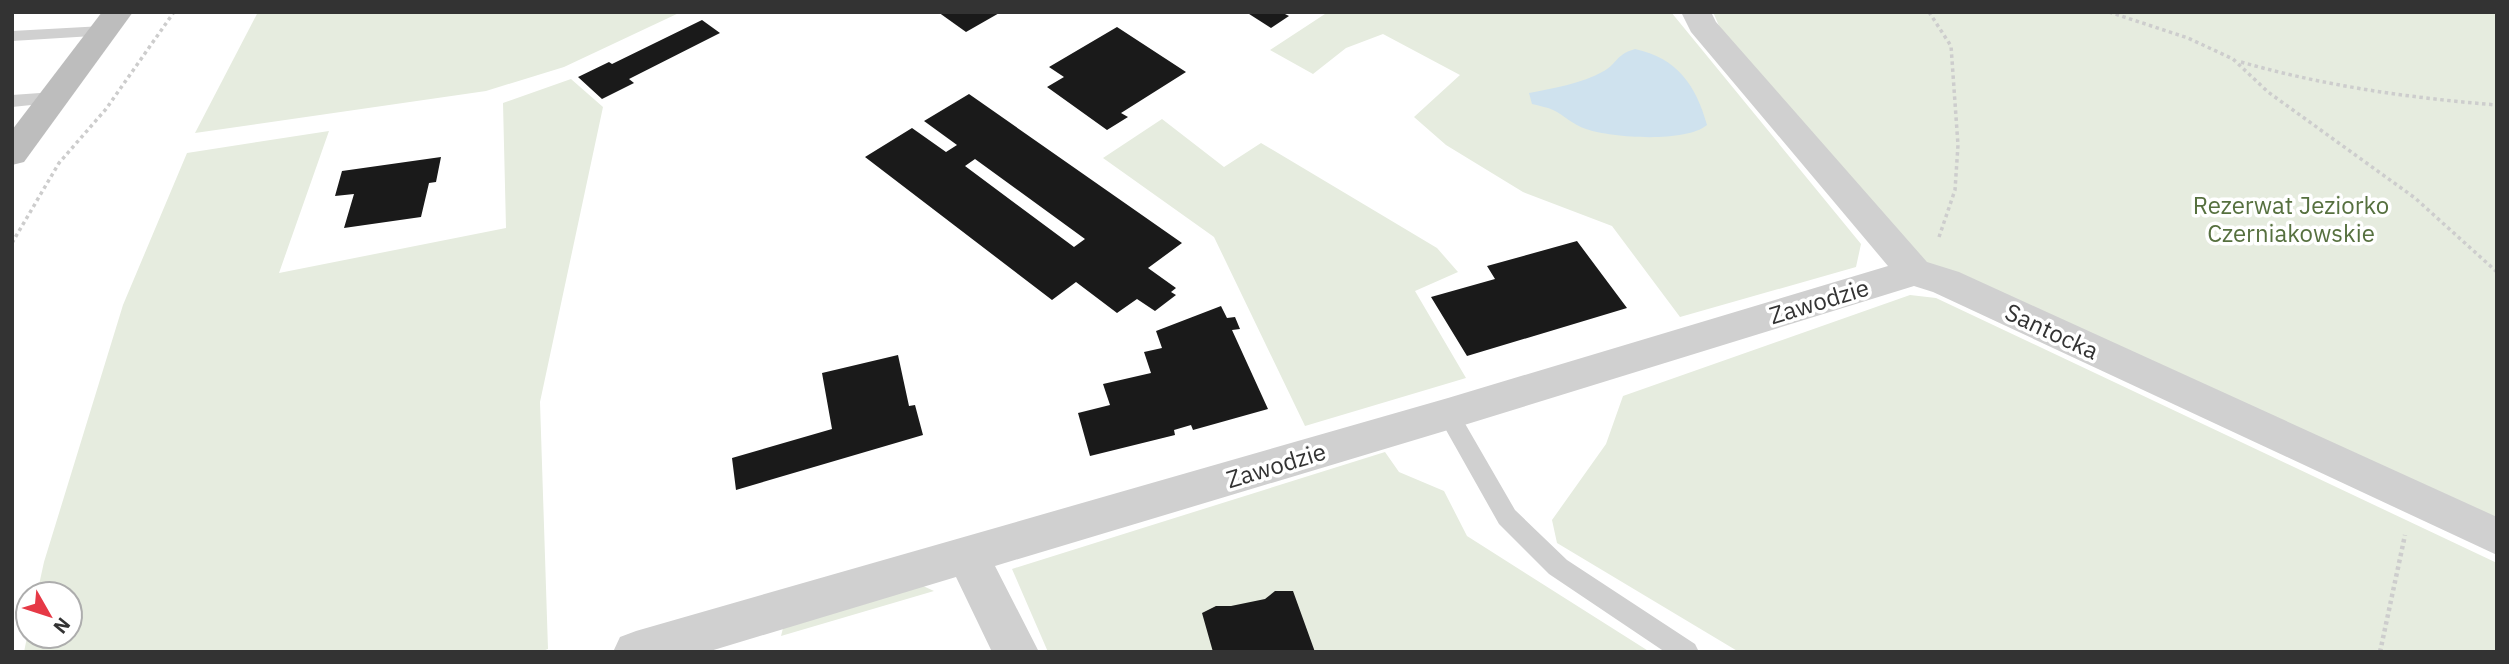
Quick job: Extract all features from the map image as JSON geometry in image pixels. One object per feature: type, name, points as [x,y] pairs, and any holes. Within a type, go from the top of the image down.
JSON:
[{"type":"street","points":[[1696,12],[1702,25],[1914,272]]},
{"type":"street","points":[[12,154],[111,22]]},
{"type":"street","name":"Zawodzie","points":[[636,652],[1448,414],[1914,272]]},
{"type":"street","name":"Santocka","points":[[1914,272],[1946,282],[2497,537]]},
{"type":"street","points":[[967,555],[1016,652]]},
{"type":"lane","points":[[12,36],[111,22]]},
{"type":"lane","points":[[12,101],[54,98]]},
{"type":"lane","points":[[1448,414],[1507,517],[1558,568],[1686,652]]},
{"type":"path","points":[[12,243],[59,163],[106,109],[174,12]]},
{"type":"path","points":[[1914,272],[1934,251],[1955,190],[1958,145],[1951,46],[1928,12]]},
{"type":"path","points":[[2109,12],[2198,41],[2236,61],[2279,74],[2370,93],[2497,105]]},
{"type":"path","points":[[2236,61],[2267,92],[2341,140],[2438,216],[2497,272]]},
{"type":"path","points":[[2380,652],[2403,551],[2408,496]]},
{"type":"green space","points":[[258,12],[681,12],[564,67],[486,91],[195,133]]},
{"type":"green space","points":[[1328,12],[1671,12],[1861,244],[1856,267],[1680,317],[1612,226],[1523,192],[1446,145],[1414,117],[1460,75],[1383,34],[1346,48],[1313,74],[1270,50]]},
{"type":"green space","name":"Rezerwat Jeziorko Czerniakowskie","points":[[1713,12],[2497,12],[2497,543],[1910,267],[1726,42]]},
{"type":"green space","points":[[571,79],[603,107],[540,402],[548,649],[540,652],[24,652],[84,650],[84,580],[40,580],[123,305],[187,153],[329,131],[279,273],[506,228],[503,103]]},
{"type":"green space","points":[[1162,119],[1224,167],[1261,143],[1437,248],[1458,272],[1415,291],[1466,378],[1305,426],[1214,237],[1103,158]]},
{"type":"green space","points":[[1910,295],[1936,298],[2497,563],[2497,652],[1739,652],[1557,543],[1552,520],[1606,444],[1623,396]]},
{"type":"green space","points":[[1385,452],[1399,472],[1444,491],[1467,536],[1650,652],[1048,652],[1012,569]]},
{"type":"green space","points":[[921,585],[934,591],[781,636],[783,628]]},
{"type":"water","points":[[1635,49],[1662,59],[1683,75],[1697,98],[1707,125],[1697,131],[1666,137],[1613,135],[1581,127],[1553,110],[1532,104],[1529,93],[1586,79],[1609,68],[1624,54]]},
{"type":"building","points":[[938,12],[1001,12],[966,32]]},
{"type":"building","points":[[1246,12],[1281,12],[1289,16],[1271,28]]},
{"type":"building","points":[[702,20],[720,33],[629,79],[634,83],[602,99],[578,77],[609,62],[612,64]]},
{"type":"building","points":[[1117,27],[1186,72],[1121,113],[1128,117],[1107,130],[1047,87],[1064,77],[1049,67]]},
{"type":"building","points":[[969,94],[1182,243],[1148,268],[1176,288],[1171,292],[1176,295],[1155,311],[1137,299],[1117,313],[1076,282],[1052,300],[865,157],[912,128],[946,152],[957,145],[924,121]],"holes":[[[975,159],[1085,239],[1074,247],[965,166]]]},
{"type":"building","points":[[441,157],[436,182],[429,183],[421,217],[344,228],[354,194],[335,196],[342,171]]},
{"type":"building","points":[[1577,241],[1627,308],[1467,356],[1431,297],[1495,279],[1487,266]]},
{"type":"building","points":[[1221,306],[1227,318],[1235,317],[1240,329],[1232,330],[1268,409],[1193,430],[1191,425],[1174,430],[1175,435],[1090,456],[1078,413],[1110,405],[1103,384],[1151,373],[1144,352],[1162,348],[1156,331]]},
{"type":"building","points":[[898,355],[909,406],[915,405],[923,435],[736,490],[732,458],[832,429],[822,373]]},
{"type":"building","points":[[1275,591],[1293,591],[1315,652],[1213,652],[1202,613],[1216,606],[1231,606],[1265,599]]}]
